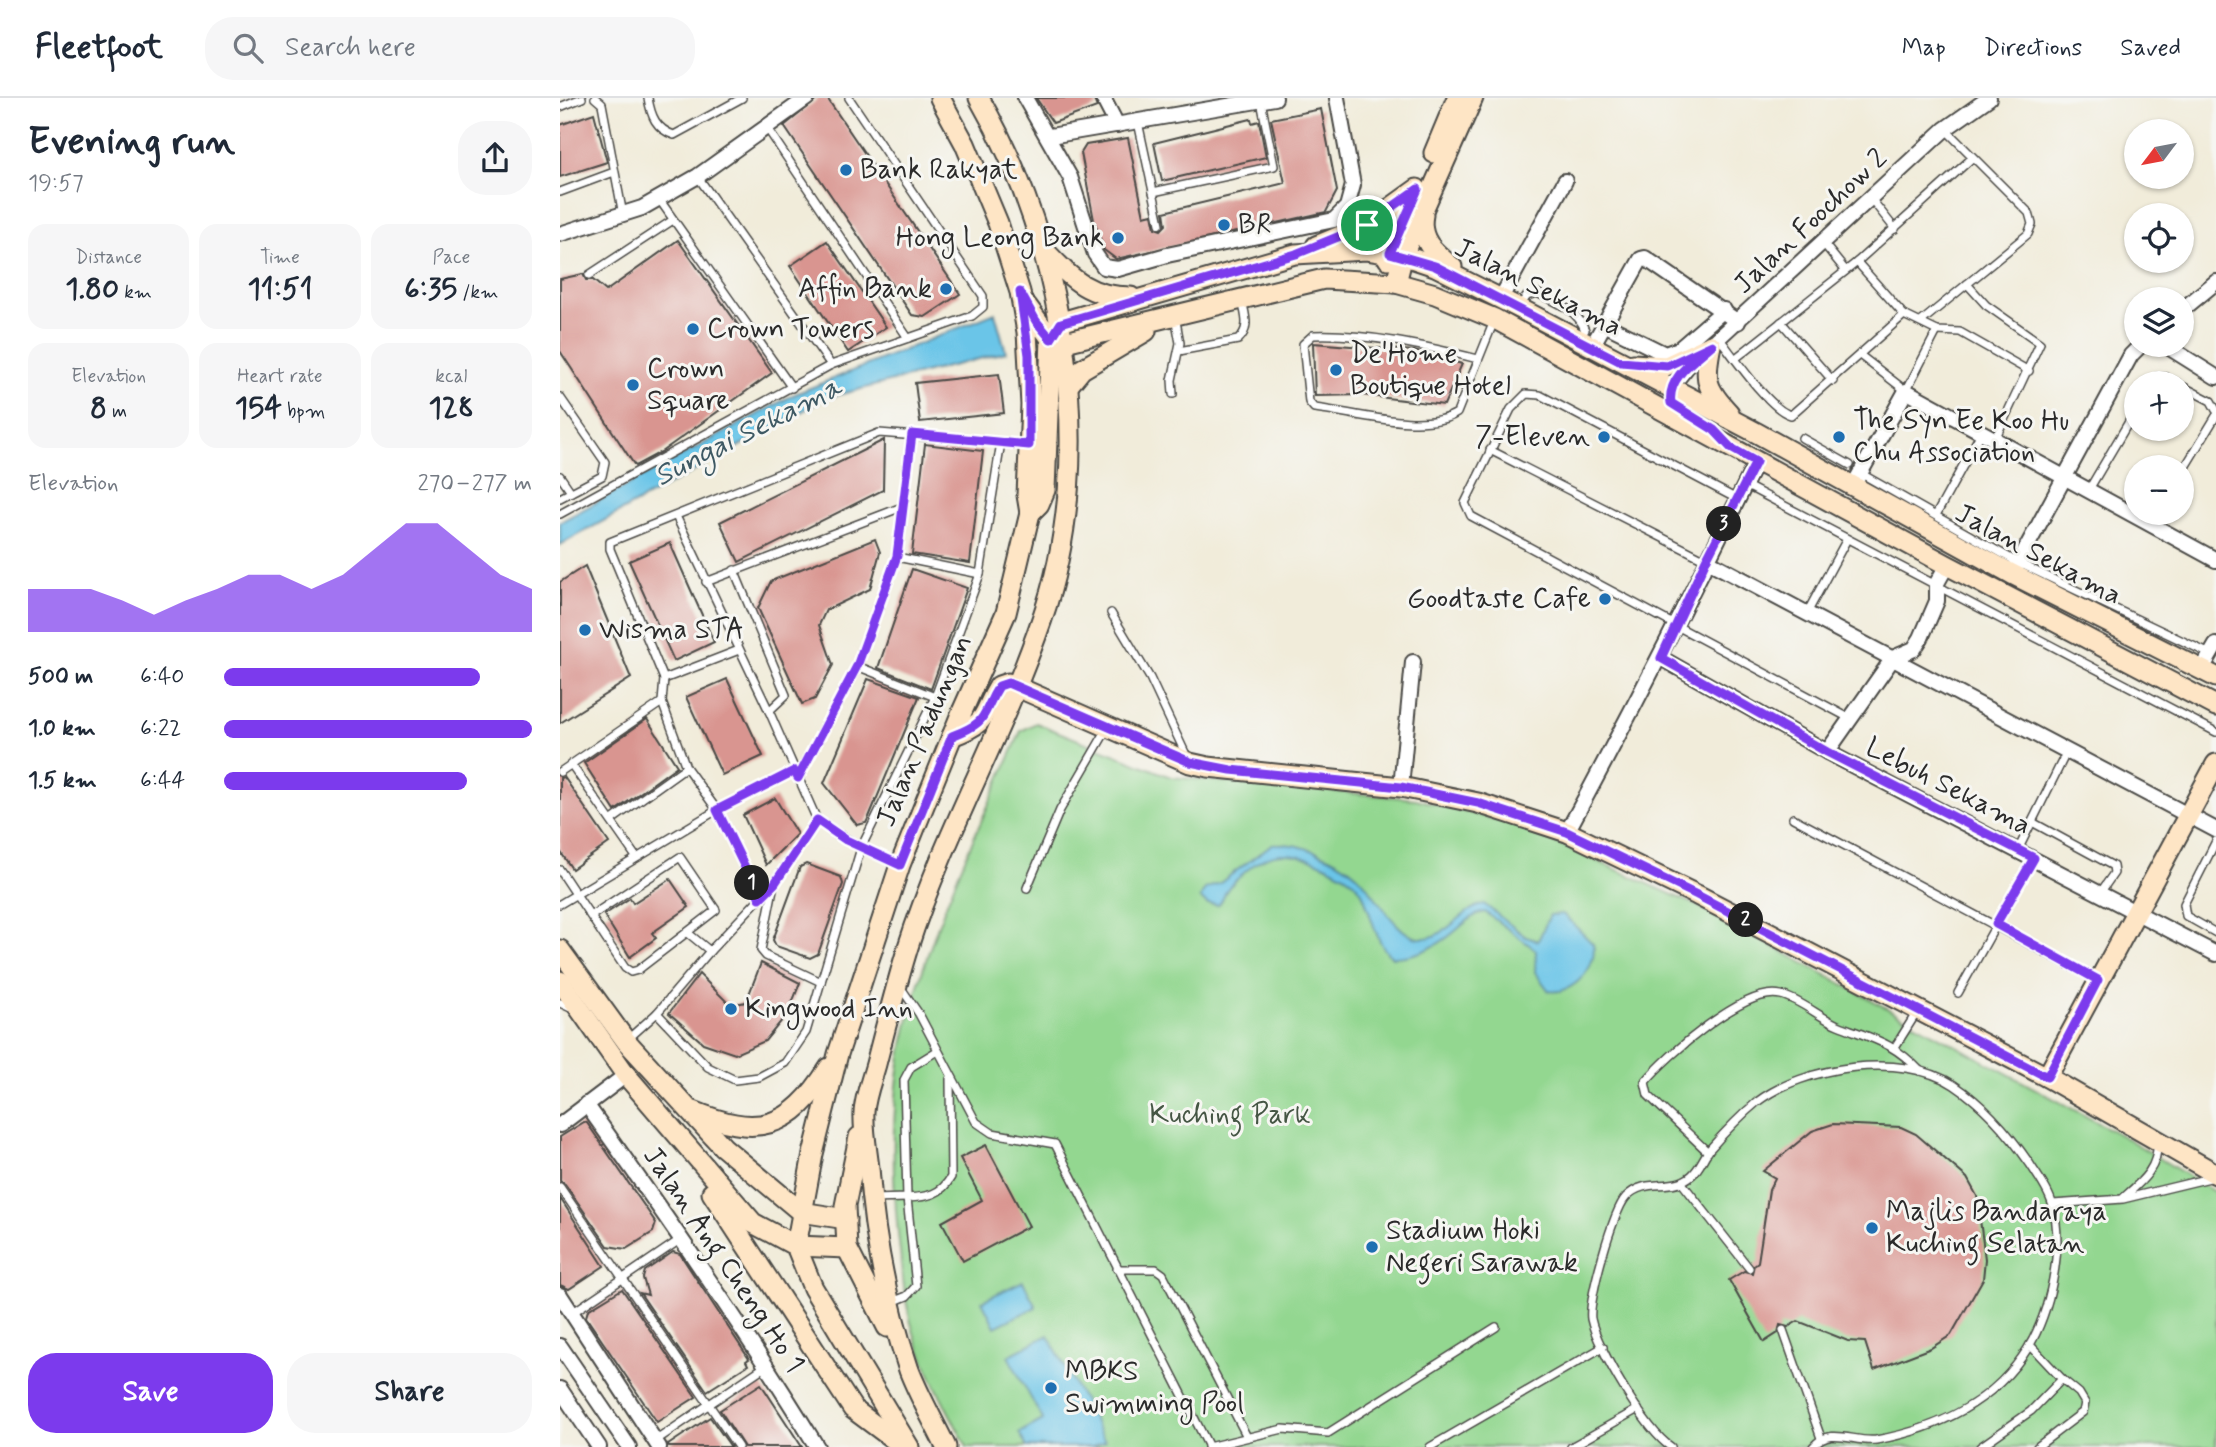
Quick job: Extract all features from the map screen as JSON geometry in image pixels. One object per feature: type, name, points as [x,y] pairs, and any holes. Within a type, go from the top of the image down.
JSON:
[{"type":"main road","points":[[940,98],[965,144],[998,223],[1020,292],[1036,321],[1059,335]]},
{"type":"main road","points":[[946,1447],[847,1248],[845,1206],[864,1112],[897,982],[928,883],[1017,686],[1043,616],[1063,538],[1068,386],[1043,250],[1024,192],[997,129],[979,98]]},
{"type":"main road","points":[[1390,282],[1396,254],[1424,191],[1473,98]]},
{"type":"main road","points":[[1452,101],[1424,191],[1423,236],[1432,251],[1471,283]]},
{"type":"main road","points":[[1296,254],[1367,225],[1424,191]]},
{"type":"main road","points":[[1043,250],[1068,275],[1098,294],[1146,297]]},
{"type":"main road","name":"Jalan Sekama","points":[[1059,335],[1146,297],[1296,254],[1349,250],[1396,254],[1435,266],[1471,283],[1757,433],[1854,475],[2132,635],[2212,661]]},
{"type":"main road","name":"Jalan Sekama","points":[[1059,335],[1172,317],[1324,279],[1390,282],[1435,294],[1495,319],[1947,565],[2216,706]]},
{"type":"main road","name":"Jalan Padungan","points":[[796,1246],[801,1212],[838,1054],[900,865],[1006,613],[1030,513],[1027,495],[1031,405],[1027,332],[1020,292]]},
{"type":"main road","points":[[1068,386],[1082,369],[1100,356],[1172,317]]},
{"type":"main road","points":[[1030,513],[1039,504],[1045,490],[1059,335]]},
{"type":"main road","points":[[1621,362],[1667,366],[1716,342]]},
{"type":"main road","points":[[1716,342],[1706,370],[1707,385],[1731,415],[1757,433]]},
{"type":"main road","points":[[1671,387],[1671,403],[1714,430],[1731,448]]},
{"type":"main road","points":[[2132,635],[2148,655],[2216,693]]},
{"type":"main road","points":[[952,736],[984,719],[999,686],[1008,683],[1190,762],[1231,770],[1401,787],[1478,803],[1567,832],[1697,895],[1917,1012],[2047,1077],[2216,1175]]},
{"type":"main road","points":[[2047,1077],[2216,764]]},
{"type":"main road","points":[[560,950],[626,1041],[683,1107],[723,1147],[801,1212],[846,1219]]},
{"type":"main road","points":[[560,981],[626,1075],[754,1223],[796,1246],[847,1248]]},
{"type":"main road","points":[[683,1107],[730,1124],[747,1127],[774,1123],[799,1108],[811,1096],[838,1054]]},
{"type":"main road","points":[[864,1112],[871,1199],[889,1303],[910,1372]]},
{"type":"main road","points":[[671,1130],[853,1409],[904,1447]]},
{"type":"main road","points":[[796,1246],[813,1288],[909,1447]]},
{"type":"street","points":[[560,234],[624,216],[659,199],[698,176],[807,98]]},
{"type":"street","points":[[1025,98],[1050,136],[1070,177],[1095,254],[1104,267],[1118,269],[1335,220],[1347,207],[1353,186],[1337,98]]},
{"type":"street","points":[[1103,98],[1117,125]]},
{"type":"street","name":"Jalan Foochow 2","points":[[1671,387],[1687,367],[1872,200],[1945,130],[1989,98]]},
{"type":"street","points":[[1050,136],[1268,99]]},
{"type":"street","points":[[1501,298],[1565,181]]},
{"type":"street","points":[[1584,344],[1604,324],[1638,261],[1645,258],[1738,322]]},
{"type":"street","points":[[2194,300],[2216,282]]},
{"type":"street","points":[[1604,324],[1665,354],[1679,349],[1724,310]]},
{"type":"street","points":[[2014,568],[2130,357]]},
{"type":"street","points":[[2184,357],[2216,377]]},
{"type":"street","points":[[1854,475],[1906,391],[2088,491],[2124,506]]},
{"type":"street","points":[[1567,832],[1661,658],[1706,560],[1756,462]]},
{"type":"street","points":[[2165,525],[2216,560]]},
{"type":"street","points":[[1706,560],[2216,831]]},
{"type":"street","points":[[1827,752],[1893,658],[1914,649],[1937,601],[1937,583],[1947,565]]},
{"type":"street","name":"Lebuh Sekama","points":[[1661,658],[1827,752],[2216,954]]},
{"type":"street","points":[[1401,787],[1413,662]]},
{"type":"street","points":[[560,1125],[626,1075]]},
{"type":"street","name":"Jalan Ang Cheng Ho 1","points":[[586,1104],[682,1238],[767,1365],[817,1447]]},
{"type":"street","points":[[560,1295],[657,1444]]},
{"type":"street","points":[[560,1346],[629,1447]]},
{"type":"street","points":[[560,1389],[599,1447]]},
{"type":"lane","points":[[560,107],[582,98]]},
{"type":"lane","points":[[596,98],[602,104],[624,216]]},
{"type":"lane","points":[[648,98],[650,113],[662,131],[674,135],[742,98]]},
{"type":"lane","points":[[560,514],[831,365],[972,316],[983,307],[984,296],[849,98]]},
{"type":"lane","points":[[1153,192],[1273,166],[1268,99]]},
{"type":"lane","points":[[1138,122],[1160,224]]},
{"type":"lane","points":[[767,128],[908,338]]},
{"type":"lane","points":[[1922,321],[2028,234],[2032,224],[2029,213],[1945,130]]},
{"type":"lane","points":[[1735,358],[1857,262],[1972,158]]},
{"type":"lane","points":[[560,192],[614,172]]},
{"type":"lane","points":[[698,176],[831,365]]},
{"type":"lane","points":[[659,199],[792,388]]},
{"type":"lane","points":[[1872,200],[1895,229]]},
{"type":"lane","points":[[589,275],[673,220]]},
{"type":"lane","points":[[1824,244],[1845,270]]},
{"type":"lane","points":[[1857,262],[1904,315],[1922,321],[1937,331],[1960,332],[2029,371]]},
{"type":"lane","points":[[1936,515],[2029,371],[2040,348],[2038,339],[1993,311],[1967,284]]},
{"type":"lane","points":[[1179,351],[1238,340],[1244,334],[1247,324],[1241,298]]},
{"type":"lane","points":[[1716,342],[1735,358],[1783,414],[1791,415],[1801,410],[1904,315]]},
{"type":"lane","points":[[1172,317],[1179,351],[1172,380],[1173,394]]},
{"type":"lane","points":[[1478,359],[1445,350],[1333,335],[1313,335],[1303,344],[1309,402],[1314,408],[1423,424],[1447,419],[1457,413],[1495,319]]},
{"type":"lane","points":[[1782,322],[1833,381]]},
{"type":"lane","points":[[1861,356],[1906,391],[1937,331]]},
{"type":"lane","points":[[2194,392],[2211,401],[2216,410]]},
{"type":"lane","points":[[2211,401],[2216,393]]},
{"type":"lane","points":[[1737,499],[1540,395],[1526,394],[1511,410],[1465,503],[1471,516],[1851,719]]},
{"type":"lane","points":[[560,397],[605,463],[602,476],[560,498]]},
{"type":"lane","points":[[2192,455],[2216,415]]},
{"type":"lane","points":[[2088,491],[2124,430]]},
{"type":"lane","points":[[760,898],[717,810],[686,767],[662,702],[664,679],[610,549],[610,541],[879,433],[1029,445]]},
{"type":"lane","points":[[560,904],[717,810],[796,775],[857,666],[897,556],[912,434]]},
{"type":"lane","points":[[1802,438],[1823,460]]},
{"type":"lane","points":[[657,1013],[708,1068],[735,1080],[759,1077],[785,1063],[806,1032],[861,848],[935,697],[981,574],[1001,442]]},
{"type":"lane","points":[[1490,450],[1706,560]]},
{"type":"lane","points":[[1854,475],[1936,515],[2014,568],[2212,661]]},
{"type":"lane","points":[[560,476],[571,492]]},
{"type":"lane","points":[[1745,485],[1937,583],[2216,732]]},
{"type":"lane","points":[[706,582],[902,507]]},
{"type":"lane","points":[[676,516],[769,711],[817,820],[861,848],[900,865]]},
{"type":"lane","points":[[1807,614],[1847,539]]},
{"type":"lane","points":[[897,556],[981,574]]},
{"type":"lane","points":[[734,570],[786,695],[769,711]]},
{"type":"lane","points":[[1111,613],[1150,678],[1190,762]]},
{"type":"lane","points":[[664,679],[739,650]]},
{"type":"lane","points":[[857,666],[935,697]]},
{"type":"lane","points":[[560,772],[662,702]]},
{"type":"lane","points":[[1027,888],[1060,810],[1109,725]]},
{"type":"lane","points":[[2018,850],[2067,751]]},
{"type":"lane","points":[[571,764],[636,857]]},
{"type":"lane","points":[[612,820],[686,767]]},
{"type":"lane","points":[[1793,818],[2098,980]]},
{"type":"lane","points":[[626,1041],[657,1013],[710,951],[775,883],[817,820]]},
{"type":"lane","points":[[2032,822],[2113,866],[2114,873],[2100,893]]},
{"type":"lane","points":[[2216,841],[2184,904],[2186,916],[2216,933]]},
{"type":"lane","points":[[560,870],[591,916],[631,972],[638,970],[716,910],[680,857],[591,916]]},
{"type":"lane","points":[[1958,993],[2034,858]]},
{"type":"lane","points":[[775,883],[761,950],[766,956],[821,982]]},
{"type":"lane","points":[[688,933],[710,951]]},
{"type":"lane","points":[[897,982],[919,1014],[976,1122],[992,1133],[1055,1143],[1209,1447],[1283,1429],[1328,1433],[1496,1327]]},
{"type":"lane","points":[[1708,1152],[1644,1088],[1645,1082],[1664,1059],[1718,1018],[1752,1000],[1768,995],[1781,995],[1821,1018],[1895,1047],[1920,1072]]},
{"type":"lane","points":[[560,1003],[582,1013]]},
{"type":"lane","points":[[1895,1047],[1917,1012]]},
{"type":"lane","points":[[889,1303],[908,1296],[916,1286],[907,1198],[904,1080],[911,1068],[937,1051]]},
{"type":"lane","points":[[1671,1447],[1658,1437],[1638,1409],[1603,1347],[1591,1319],[1592,1292],[1622,1202],[1636,1187],[1682,1183],[1695,1173],[1708,1152],[1756,1103],[1821,1071],[1880,1067],[1920,1072],[1953,1085],[1999,1125],[2015,1142],[2053,1204],[2056,1222],[2051,1298],[2030,1345],[2002,1383],[1965,1412],[1873,1444],[1845,1436],[1821,1438],[1813,1447]]},
{"type":"lane","points":[[871,1199],[936,1194],[945,1188],[951,1177],[949,1075]]},
{"type":"lane","points":[[2123,1199],[2143,1181],[2158,1157],[2156,1138]]},
{"type":"lane","points":[[2053,1204],[2123,1199],[2216,1175]]},
{"type":"lane","points":[[1682,1183],[1749,1268]]},
{"type":"lane","points":[[560,1187],[738,1447]]},
{"type":"lane","points":[[572,1313],[682,1238]]},
{"type":"lane","points":[[1117,1269],[1156,1269],[1163,1274],[1247,1437]]},
{"type":"lane","points":[[1783,1330],[1821,1438]]},
{"type":"lane","points":[[2030,1345],[2079,1393],[2085,1403],[2083,1412],[2037,1447]]},
{"type":"lane","points":[[1430,1447],[1603,1347]]},
{"type":"lane","points":[[657,1444],[709,1404],[767,1365]]},
{"type":"lane","points":[[1980,1447],[2031,1411],[2063,1379]]},
{"type":"lane","points":[[1571,1447],[1638,1409]]},
{"type":"green space","name":"Kuching Park","points":[[1036,723],[1171,777],[1416,799],[1517,825],[1704,909],[2128,1139],[2216,1193],[2216,1447],[967,1447],[928,1369],[906,1302],[896,1207],[895,1104],[907,1027],[929,951],[973,840],[1021,731]]},
{"type":"water","name":"Sungai Sekama","points":[[995,313],[1006,352],[826,398],[560,545],[560,522],[793,395]]},
{"type":"water","points":[[1272,844],[1305,848],[1349,868],[1364,882],[1394,922],[1411,936],[1419,938],[1437,934],[1467,912],[1484,904],[1526,937],[1538,941],[1550,915],[1563,914],[1593,944],[1592,961],[1588,970],[1575,984],[1566,989],[1549,991],[1535,972],[1536,950],[1485,912],[1472,917],[1432,947],[1409,955],[1392,957],[1379,938],[1360,889],[1347,877],[1325,865],[1296,855],[1273,855],[1252,866],[1229,887],[1218,905],[1207,904],[1200,898],[1205,889],[1220,883]]},
{"type":"water","points":[[1023,1281],[1036,1307],[995,1327],[982,1301]]},
{"type":"water","name":"MBKS Swimming Pool","points":[[1048,1335],[1105,1441],[1093,1447],[1027,1447],[1019,1433],[1043,1420],[1008,1356]]},
{"type":"building","points":[[819,98],[827,98],[960,294],[925,317],[912,315],[784,126]]},
{"type":"building","points":[[1036,98],[1093,98],[1097,107],[1053,123]]},
{"type":"building","points":[[1321,109],[1337,191],[1326,212],[1116,259],[1104,250],[1094,220],[1081,153],[1086,145],[1128,138],[1144,216],[1152,214],[1155,228],[1161,230],[1166,225],[1164,212],[1285,183],[1271,119]]},
{"type":"building","points":[[594,113],[607,162],[560,177],[560,125]]},
{"type":"building","points":[[1251,119],[1252,123],[1259,121],[1266,157],[1162,181],[1154,143]]},
{"type":"building","points":[[678,240],[772,373],[661,452],[635,466],[560,351],[560,279],[583,274],[586,280],[593,280],[606,291]]},
{"type":"building","points":[[827,241],[886,327],[848,352],[790,266]]},
{"type":"building","points":[[1313,343],[1414,351],[1462,364],[1444,405],[1362,395],[1315,396]]},
{"type":"building","points":[[999,374],[1004,413],[920,422],[915,383]]},
{"type":"building","points":[[884,440],[883,490],[739,562],[720,522]]},
{"type":"building","points":[[925,444],[983,451],[970,563],[912,554]]},
{"type":"building","points":[[875,539],[880,552],[870,589],[826,610],[819,625],[833,665],[815,699],[802,704],[758,608],[771,581]]},
{"type":"building","points":[[670,543],[714,642],[674,661],[629,561]]},
{"type":"building","name":"Wisma STA","points":[[585,566],[631,678],[560,723],[560,582]]},
{"type":"building","points":[[912,569],[967,588],[931,689],[878,668]]},
{"type":"building","points":[[727,679],[763,756],[722,775],[686,697]]},
{"type":"building","points":[[868,679],[919,697],[869,817],[866,823],[857,825],[824,783]]},
{"type":"building","points":[[647,719],[677,766],[615,811],[584,763]]},
{"type":"building","points":[[564,777],[609,843],[572,869],[560,851],[560,778]]},
{"type":"building","points":[[775,798],[797,834],[766,865],[743,815]]},
{"type":"building","points":[[806,864],[841,877],[843,884],[818,954],[810,958],[776,946],[773,940],[800,867]]},
{"type":"building","points":[[670,879],[689,907],[652,933],[656,938],[630,957],[604,915],[630,898],[633,903]]},
{"type":"building","name":"Kingwood Inn","points":[[761,963],[800,983],[788,1013],[765,1041],[735,1054],[703,1043],[669,1013],[699,974],[730,1005],[746,1002]]},
{"type":"building","points":[[584,1122],[656,1223],[653,1232],[626,1249],[608,1246],[565,1184],[560,1181],[560,1137]]},
{"type":"building","name":"Majlis Bandaraya Kuching Selatan","points":[[1833,1124],[1901,1127],[1916,1134],[1967,1178],[1977,1196],[1985,1259],[1983,1279],[1951,1335],[1931,1348],[1874,1370],[1865,1342],[1848,1341],[1798,1321],[1788,1327],[1780,1325],[1778,1333],[1764,1342],[1729,1280],[1744,1271],[1752,1273],[1758,1262],[1769,1190],[1775,1178],[1763,1171],[1812,1131]]},
{"type":"building","points":[[986,1145],[1029,1226],[963,1261],[942,1222],[982,1200],[960,1158]]},
{"type":"building","points":[[560,1198],[604,1266],[569,1289],[560,1285]]},
{"type":"building","points":[[673,1252],[680,1254],[749,1359],[746,1361],[748,1365],[707,1391],[640,1293],[648,1295],[643,1278],[645,1271]]},
{"type":"building","points":[[622,1289],[696,1397],[657,1422],[586,1317],[588,1310]]},
{"type":"building","points":[[761,1384],[802,1447],[744,1447],[720,1410]]},
{"type":"building","points":[[710,1417],[731,1447],[669,1447],[668,1445]]},
{"type":"place","name":"Bank Rakyat","points":[[846,170]]},
{"type":"place","name":"BR","points":[[1224,225]]},
{"type":"place","name":"Hong Leong Bank","points":[[1118,238]]},
{"type":"place","name":"Affin Bank","points":[[946,289]]},
{"type":"place","name":"Crown Towers","points":[[693,329]]},
{"type":"place","name":"De'Home Boutique Hotel","points":[[1336,370]]},
{"type":"place","name":"Crown Square","points":[[633,385]]},
{"type":"place","name":"7-Eleven","points":[[1604,437]]},
{"type":"place","name":"The Syn Ee Koo Hu Chu Association","points":[[1839,437]]},
{"type":"place","name":"Goodtaste Cafe","points":[[1605,599]]},
{"type":"place","name":"Wisma STA","points":[[585,630]]},
{"type":"place","name":"Kingwood Inn","points":[[731,1009]]},
{"type":"place","name":"Majlis Bandaraya Kuching Selatan","points":[[1872,1228]]},
{"type":"place","name":"Stadium Hoki Negeri Sarawak","points":[[1372,1247]]},
{"type":"place","name":"MBKS Swimming Pool","points":[[1051,1388]]},
{"type":"route","points":[[1418,189],[1390,253],[1435,266],[1621,362],[1667,366],[1712,345],[1678,377],[1671,387],[1671,403],[1714,430],[1731,448],[1756,462],[1706,560],[1661,658],[1827,752],[2034,858],[1996,924],[2098,980],[2047,1077],[1917,1012],[1906,1003],[1697,895],[1567,832],[1478,803],[1401,787],[1208,767],[1190,762],[1008,683],[999,686],[984,719],[968,730],[952,736],[900,865],[846,840],[817,820],[775,883],[760,898],[717,810],[794,771],[798,778],[857,666],[897,556],[912,434],[1029,445],[1029,355],[1020,292],[1036,321],[1051,339],[1061,323],[1296,254],[1367,225],[1418,189]]}]
